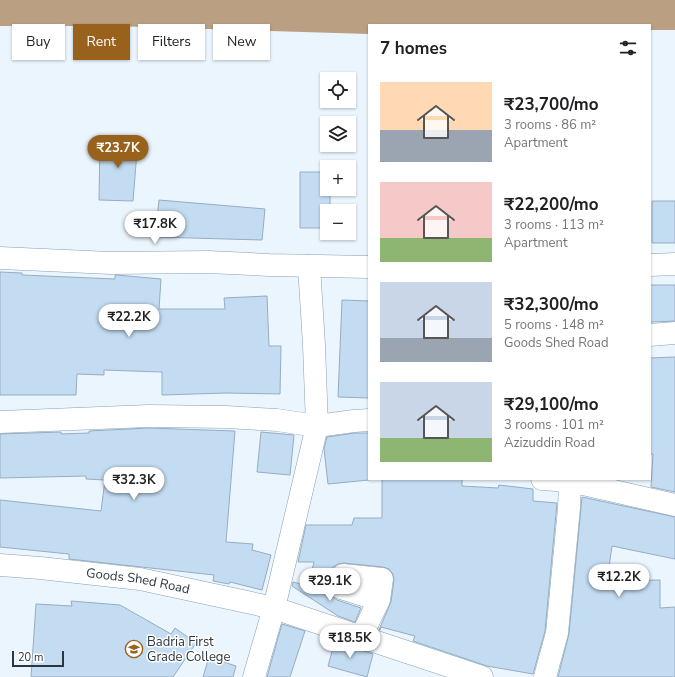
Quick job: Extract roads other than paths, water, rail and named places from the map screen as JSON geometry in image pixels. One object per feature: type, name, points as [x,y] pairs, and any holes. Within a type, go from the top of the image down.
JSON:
[{"type":"street","points":[[0,258],[111,263],[208,262],[368,267]]},
{"type":"street","points":[[651,265],[675,264]]},
{"type":"street","points":[[254,677],[274,608],[317,426],[309,266]]},
{"type":"street","points":[[651,335],[675,333]]},
{"type":"street","points":[[0,422],[149,416],[277,420],[317,426],[368,420]]},
{"type":"street","points":[[556,480],[570,481],[675,505]]},
{"type":"street","points":[[545,677],[556,632],[569,508],[570,481]]},
{"type":"street","name":"Goods Shed Road","points":[[0,565],[140,579],[274,608],[482,677]]},
{"type":"street","points":[[361,637],[379,600]]},
{"type":"place","name":"Badria First Grade College","points":[[134,649]]}]
